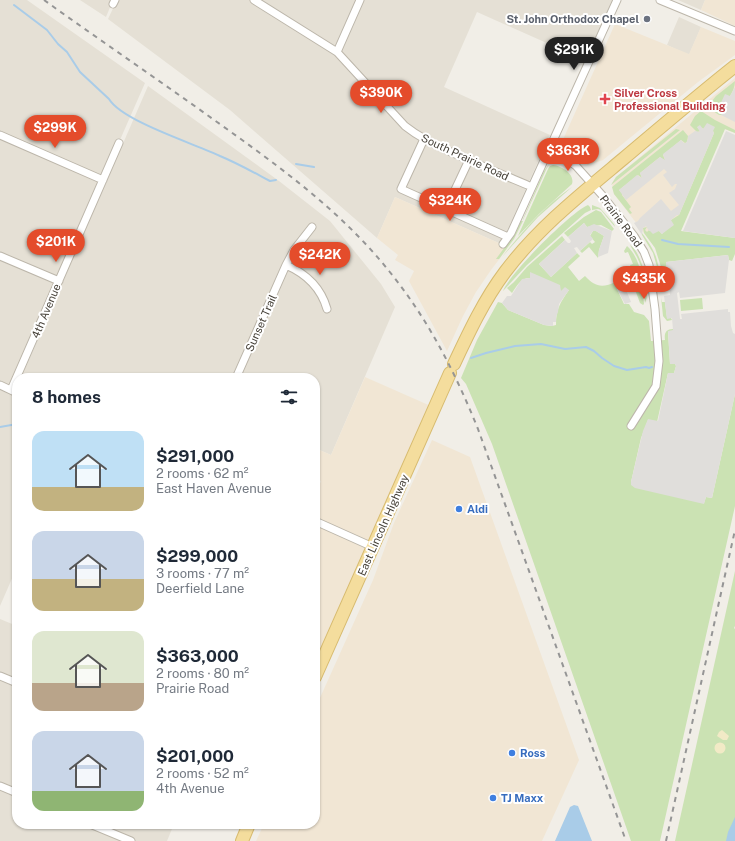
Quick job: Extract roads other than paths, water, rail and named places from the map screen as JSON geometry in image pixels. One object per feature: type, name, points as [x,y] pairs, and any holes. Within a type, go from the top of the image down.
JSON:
[{"type":"main road","name":"East Lincoln Highway","points":[[320,666],[452,369],[478,315],[506,271],[528,243],[558,214],[735,66]]},
{"type":"main road","points":[[242,841],[247,829]]},
{"type":"street","name":"South Prairie Road","points":[[254,0],[337,52],[405,126],[424,139],[532,187]]},
{"type":"street","points":[[337,52],[360,0]]},
{"type":"street","points":[[504,244],[511,233],[550,150],[617,0]]},
{"type":"street","points":[[660,0],[735,31]]},
{"type":"street","points":[[0,135],[103,180]]},
{"type":"street","points":[[424,139],[401,189],[508,237]]},
{"type":"street","name":"4th Avenue","points":[[22,373],[58,281],[118,143]]},
{"type":"street","name":"Prairie Road","points":[[550,150],[564,157],[576,166],[593,184],[634,236],[644,252],[649,265],[655,309],[659,362],[656,386],[631,426]]},
{"type":"street","points":[[446,209],[469,160]]},
{"type":"street","name":"Sunset Trail","points":[[238,373],[286,265],[294,250],[312,227]]},
{"type":"street","points":[[0,256],[58,281]]},
{"type":"street","points":[[286,265],[299,271],[311,280],[324,298],[327,309]]},
{"type":"street","points":[[0,386],[12,391]]},
{"type":"street","points":[[320,523],[373,547]]},
{"type":"street","points":[[0,676],[12,681]]},
{"type":"street","points":[[0,786],[12,792]]},
{"type":"street","points":[[102,829],[131,841]]},
{"type":"water","points":[[574,805],[578,806],[592,841],[555,841],[570,807]]},
{"type":"water","points":[[735,817],[735,841],[726,841],[728,832]]},
{"type":"waterway","points":[[14,5],[47,30],[58,44],[67,52],[80,72],[116,107],[128,116],[143,124],[209,151],[270,181],[276,180]]},
{"type":"waterway","points":[[296,164],[314,167]]},
{"type":"waterway","points":[[662,240],[678,244],[729,247]]},
{"type":"waterway","points":[[471,358],[515,346],[541,344],[565,349],[586,347],[614,366],[627,370],[652,367]]},
{"type":"waterway","points":[[0,427],[12,425]]},
{"type":"railway","points":[[44,0],[241,139],[309,191],[351,229],[370,249],[403,289],[440,347],[460,387],[478,429],[626,841]]},
{"type":"railway","points":[[666,841],[735,530]]},
{"type":"place","name":"St. John Orthodox Chapel","points":[[647,19]]},
{"type":"place","name":"Silver Cross Professional Building","points":[[605,99]]},
{"type":"place","name":"Aldi","points":[[459,509]]},
{"type":"place","name":"Ross","points":[[512,753]]},
{"type":"place","name":"TJ Maxx","points":[[493,798]]}]
